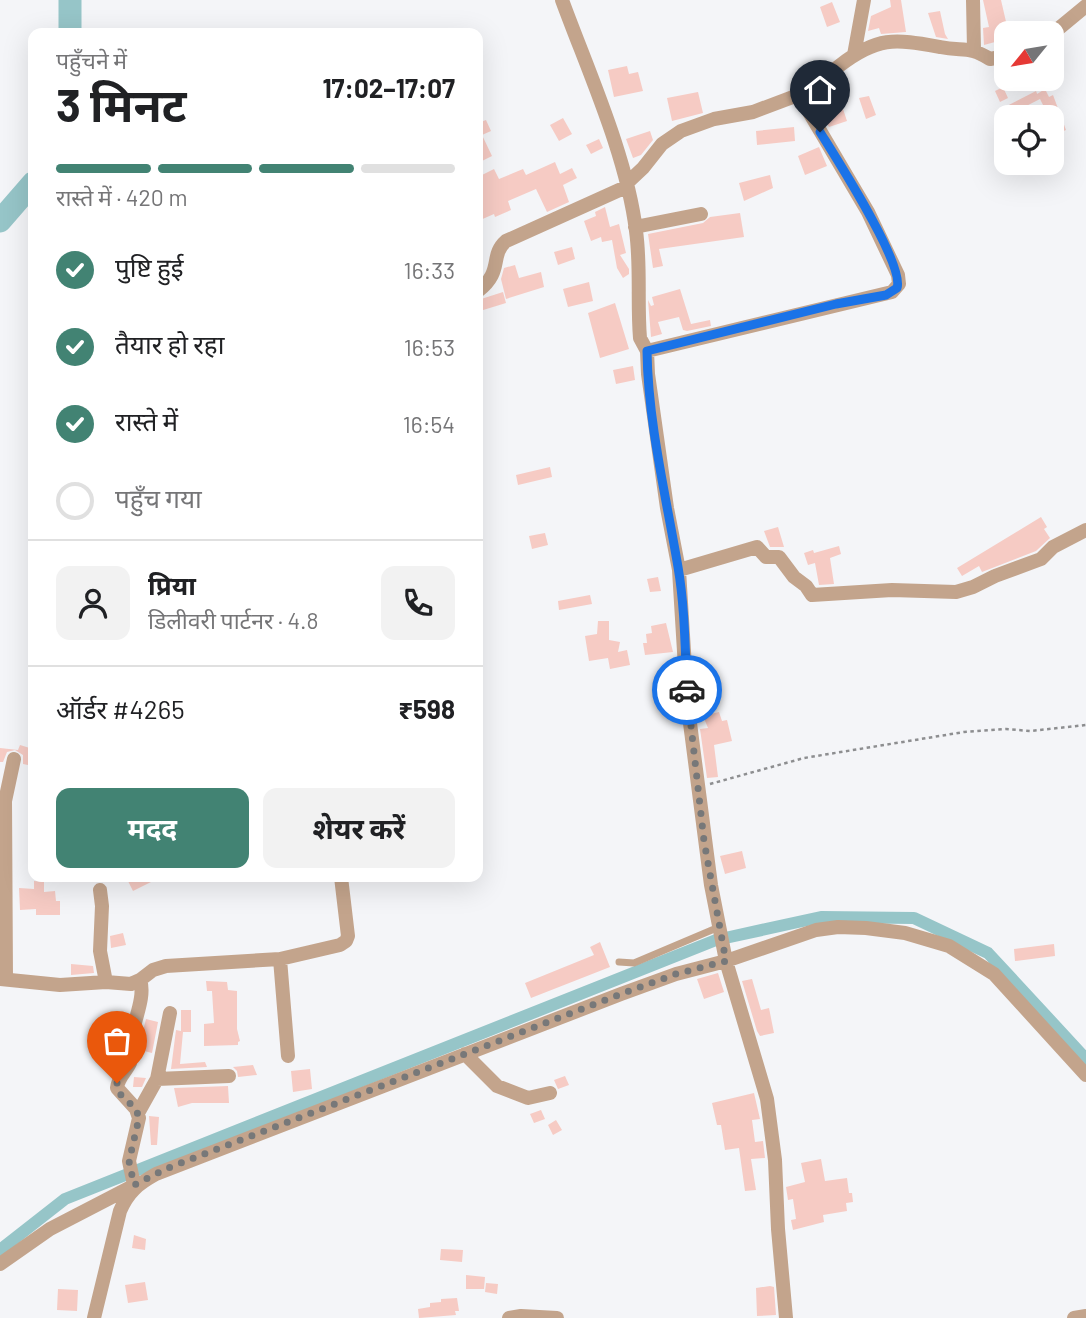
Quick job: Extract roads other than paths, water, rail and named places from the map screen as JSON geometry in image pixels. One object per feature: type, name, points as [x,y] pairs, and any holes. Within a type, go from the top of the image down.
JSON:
[{"type":"street","points":[[562,0],[610,131],[635,226],[640,338],[647,351],[648,374],[678,570],[687,700],[704,841],[724,955],[767,1099],[775,1160],[786,1318]]},
{"type":"street","points":[[854,55],[864,0]]},
{"type":"street","points":[[973,0],[974,49]]},
{"type":"street","points":[[1064,24],[1086,6]]},
{"type":"street","points":[[647,351],[836,304],[886,295],[897,288],[898,275],[868,212],[809,112],[813,104],[814,89],[821,79],[854,55],[891,40],[947,49],[974,49],[990,59],[994,58]]},
{"type":"street","points":[[483,286],[495,272],[498,251],[506,242],[626,185],[670,137],[714,119],[753,112],[814,89]]},
{"type":"street","points":[[635,226],[701,214]]},
{"type":"street","points":[[678,570],[757,547],[766,557],[779,557],[794,577],[813,594],[892,590],[956,592],[1041,559],[1053,547],[1086,530]]},
{"type":"street","points":[[14,759],[5,801],[2,864],[3,979],[61,985],[106,982],[131,984],[153,970],[180,964],[280,959],[340,946],[348,936],[342,882]]},
{"type":"street","points":[[100,890],[100,951],[106,982]]},
{"type":"street","points":[[0,1264],[50,1229],[134,1179],[724,955],[838,927],[866,928],[931,940],[948,946],[994,974],[1086,1076]]},
{"type":"street","points":[[280,959],[288,1056]]},
{"type":"street","points":[[138,1113],[117,1088],[119,1079],[131,1061],[134,1021],[142,993],[140,980]]},
{"type":"street","points":[[94,1318],[120,1211],[134,1179],[130,1156],[139,1124],[138,1113],[157,1079],[170,1013]]},
{"type":"street","points":[[465,1054],[498,1086],[528,1098],[550,1093]]},
{"type":"street","points":[[157,1079],[229,1076]]},
{"type":"street","points":[[1074,1318],[1086,1315]]},
{"type":"street","points":[[509,1318],[557,1318]]},
{"type":"lane","points":[[620,962],[634,963],[719,929]]},
{"type":"waterway","points":[[70,0],[70,28]]},
{"type":"waterway","points":[[0,221],[28,189]]},
{"type":"waterway","points":[[0,1250],[65,1199],[716,940],[821,917],[914,918],[988,953],[1086,1059]]}]
